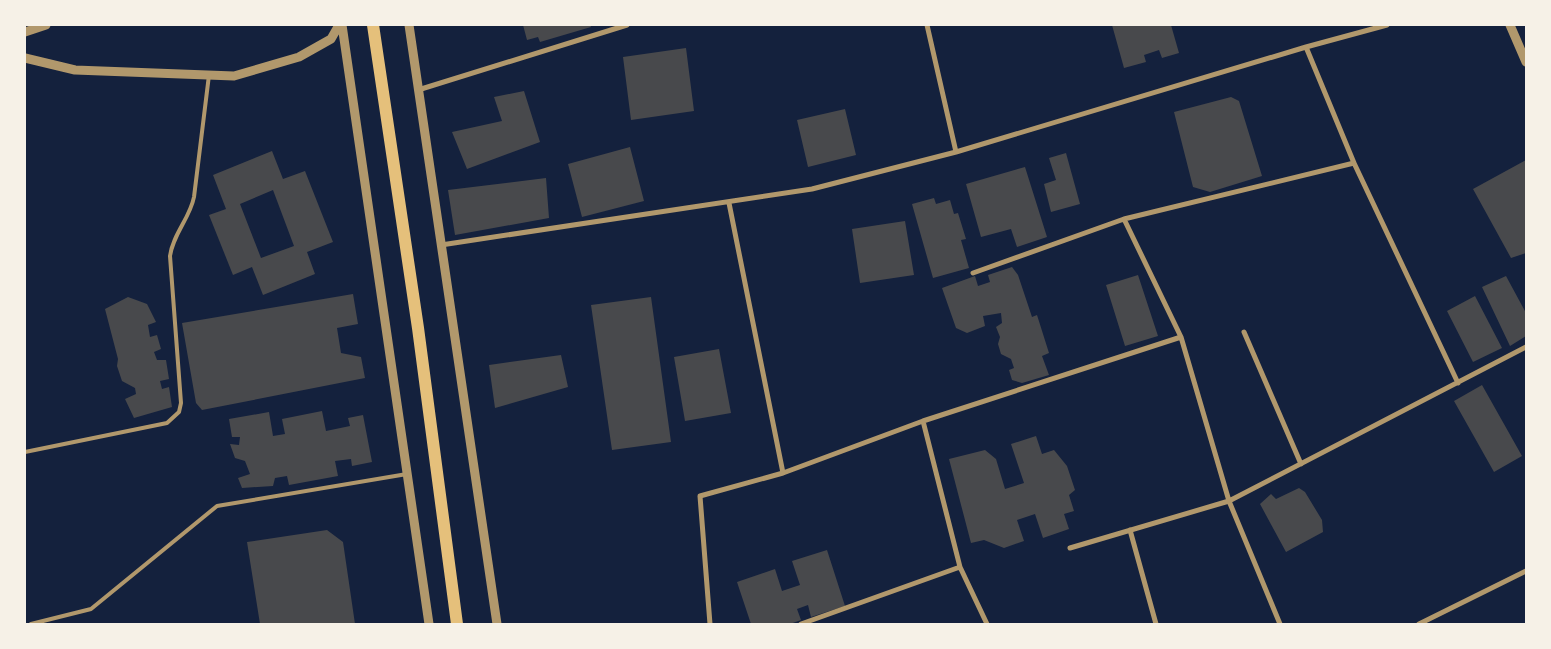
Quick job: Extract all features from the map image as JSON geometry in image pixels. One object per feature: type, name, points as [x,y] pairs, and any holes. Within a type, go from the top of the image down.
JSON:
[{"type":"main road","points":[[373,25],[419,338],[457,624]]},
{"type":"street","points":[[25,32],[46,25]]},
{"type":"street","points":[[25,58],[74,70],[234,76],[299,57],[331,39],[341,25]]},
{"type":"street","points":[[341,25],[429,624]]},
{"type":"street","points":[[409,25],[497,624]]},
{"type":"street","points":[[418,90],[627,25]]},
{"type":"street","points":[[927,25],[956,152]]},
{"type":"street","points":[[441,245],[812,190],[956,152],[1306,47],[1387,25]]},
{"type":"street","points":[[1510,25],[1526,62]]},
{"type":"street","points":[[1306,47],[1354,163],[1458,383]]},
{"type":"street","points":[[973,273],[1124,218],[1354,163]]},
{"type":"street","points":[[729,203],[783,473]]},
{"type":"street","points":[[1124,218],[1181,337],[1229,501],[1280,624]]},
{"type":"street","points":[[1244,332],[1301,464]]},
{"type":"street","points":[[710,624],[700,496],[783,473],[923,421],[1181,337]]},
{"type":"street","points":[[1070,548],[1229,501],[1526,348]]},
{"type":"street","points":[[923,421],[960,568],[987,624]]},
{"type":"street","points":[[1130,530],[1156,624]]},
{"type":"street","points":[[802,624],[960,568]]},
{"type":"street","points":[[1419,624],[1526,571]]},
{"type":"lane","points":[[25,452],[167,423],[178,412],[181,403],[170,256],[173,242],[190,211],[194,197],[209,75]]},
{"type":"lane","points":[[32,624],[91,609],[217,506],[407,474]]},
{"type":"building","points":[[523,25],[590,25],[591,27],[540,42],[538,37],[527,40]]},
{"type":"building","points":[[1112,25],[1171,25],[1179,53],[1162,58],[1159,50],[1144,55],[1146,62],[1124,68]]},
{"type":"building","points":[[686,48],[694,111],[631,120],[623,57]]},
{"type":"building","points":[[524,91],[540,142],[467,169],[452,132],[502,121],[494,97]]},
{"type":"building","points":[[1231,97],[1239,101],[1262,176],[1210,192],[1193,187],[1174,112]]},
{"type":"building","points":[[845,109],[856,155],[808,167],[797,120]]},
{"type":"building","points":[[630,147],[644,201],[582,217],[568,164]]},
{"type":"building","points":[[272,151],[283,179],[305,171],[333,242],[307,252],[315,274],[263,295],[252,267],[233,275],[209,215],[226,209],[213,175]],"holes":[[[273,190],[294,246],[261,258],[240,204]]]},
{"type":"building","points":[[1066,153],[1080,204],[1051,212],[1044,184],[1056,180],[1049,158]]},
{"type":"building","points":[[1526,160],[1526,253],[1511,258],[1473,189]]},
{"type":"building","points":[[1025,167],[1047,237],[1017,247],[1011,229],[981,237],[966,184]]},
{"type":"building","points":[[546,178],[549,218],[455,235],[448,190]]},
{"type":"building","points":[[934,198],[936,204],[950,200],[954,214],[958,213],[966,239],[961,240],[969,268],[933,278],[912,204]]},
{"type":"building","points":[[905,221],[914,275],[860,283],[852,229]]},
{"type":"building","points":[[1012,267],[1018,275],[1032,317],[1037,315],[1049,353],[1042,356],[1049,375],[1022,383],[1012,380],[1009,370],[1014,368],[1011,359],[1001,354],[998,344],[1000,337],[996,327],[1002,323],[1001,313],[983,316],[985,326],[967,333],[956,328],[942,288],[975,276],[978,286],[990,282],[988,275]]},
{"type":"building","points":[[1138,275],[1158,336],[1125,346],[1106,285]]},
{"type":"building","points":[[1506,276],[1526,313],[1526,336],[1510,346],[1482,287]]},
{"type":"building","points":[[353,294],[358,324],[337,328],[341,353],[361,357],[365,378],[202,410],[196,403],[182,323]]},
{"type":"building","points":[[1475,296],[1502,348],[1473,362],[1447,311]]},
{"type":"building","points":[[128,297],[147,304],[156,322],[148,325],[150,337],[157,335],[161,349],[154,352],[157,360],[166,360],[169,379],[160,381],[162,389],[169,387],[172,407],[134,418],[125,399],[136,394],[135,388],[122,381],[105,309]]},
{"type":"building","points":[[651,297],[671,442],[612,450],[591,305]]},
{"type":"building","points":[[719,349],[731,413],[685,421],[674,357]]},
{"type":"building","points":[[561,355],[568,387],[495,408],[489,365]]},
{"type":"building","points":[[1482,385],[1522,456],[1494,472],[1454,401]]},
{"type":"building","points":[[322,411],[326,431],[350,426],[348,418],[363,415],[372,462],[352,466],[351,459],[335,461],[338,476],[289,485],[287,476],[275,478],[273,486],[242,488],[238,478],[250,474],[245,461],[235,458],[230,444],[239,445],[240,437],[232,437],[229,419],[269,412],[273,436],[285,434],[282,419]]},
{"type":"building","points":[[1036,436],[1042,454],[1054,450],[1067,466],[1075,490],[1069,495],[1074,511],[1064,514],[1069,529],[1043,538],[1035,514],[1017,520],[1024,541],[1004,548],[984,540],[971,543],[949,459],[985,450],[996,459],[1005,489],[1024,483],[1011,444]]},
{"type":"building","points":[[1299,488],[1305,492],[1322,520],[1323,532],[1286,552],[1260,504],[1271,494],[1276,499]]},
{"type":"building","points":[[327,530],[343,542],[355,624],[260,624],[247,542]]},
{"type":"building","points":[[827,550],[845,606],[811,617],[808,605],[797,609],[801,620],[790,624],[751,624],[737,582],[775,569],[782,591],[800,585],[792,561]]}]
